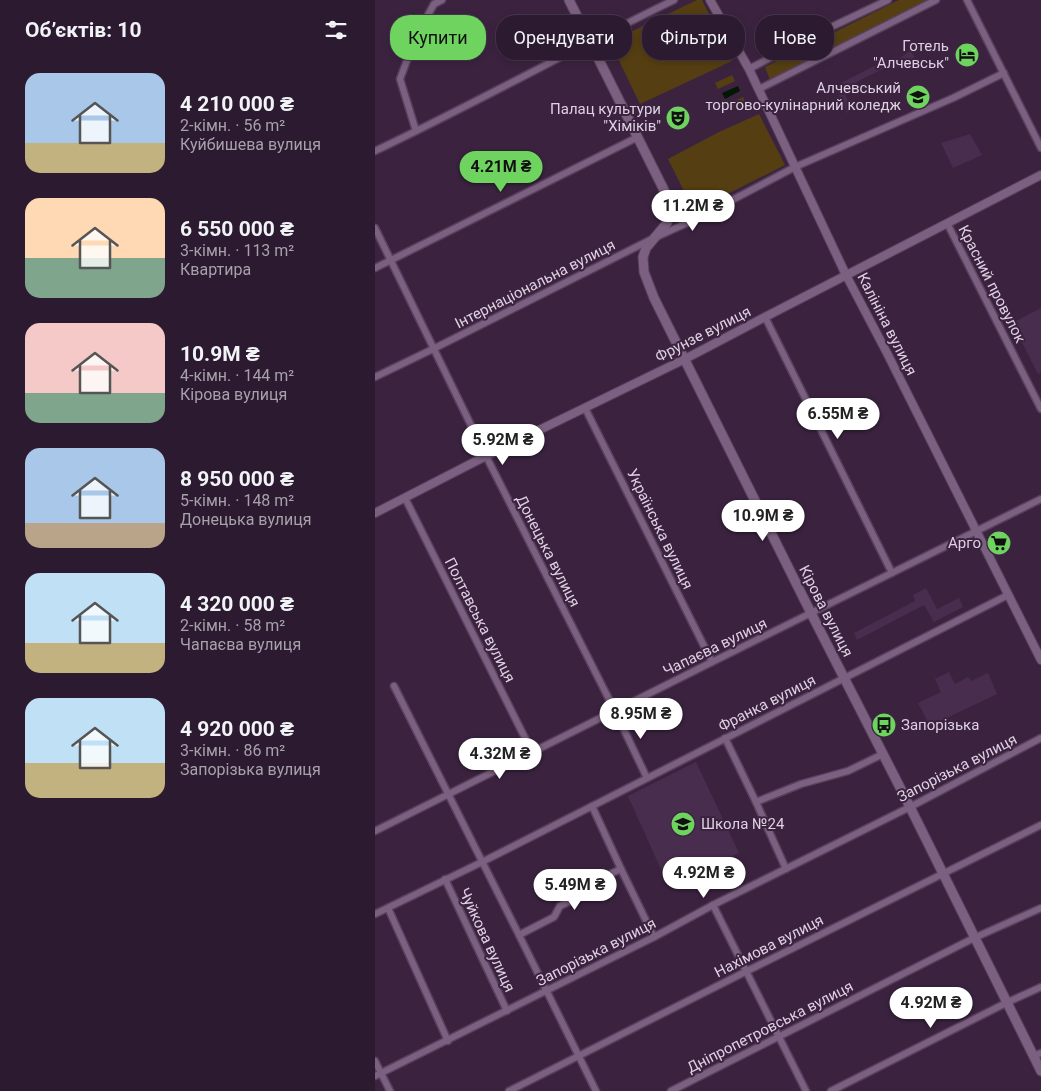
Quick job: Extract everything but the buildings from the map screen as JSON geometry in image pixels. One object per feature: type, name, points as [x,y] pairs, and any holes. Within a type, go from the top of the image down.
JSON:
[{"type":"main road","name":"Кірова вулиця","points":[[569,0],[577,15]]},
{"type":"main road","name":"Кірова вулиця","points":[[600,60],[668,201],[670,213],[667,223],[653,238],[646,248],[643,257],[644,272],[654,298],[974,938],[1037,1055],[1041,1071]]},
{"type":"street","points":[[416,131],[400,79],[415,39],[434,4],[443,0]]},
{"type":"street","points":[[632,21],[674,0]]},
{"type":"street","name":"Калініна вулиця","points":[[710,0],[749,69],[846,275],[1041,660]]},
{"type":"street","points":[[749,69],[888,0]]},
{"type":"street","points":[[759,89],[936,0]]},
{"type":"street","points":[[967,0],[1041,148]]},
{"type":"street","points":[[375,151],[554,60]]},
{"type":"street","name":"Інтернаціональна вулиця","points":[[375,377],[653,238],[696,219],[795,167],[953,98],[1004,72]]},
{"type":"street","points":[[375,268],[638,137]]},
{"type":"street","name":"Фрунзе вулиця","points":[[375,513],[486,456],[685,359],[1041,176]]},
{"type":"street","name":"Красний провулок","points":[[947,223],[1041,410]]},
{"type":"street","name":"Донецька вулиця","points":[[375,228],[433,349],[647,778]]},
{"type":"street","points":[[765,317],[892,573]]},
{"type":"street","name":"Українська вулиця","points":[[585,408],[712,662]]},
{"type":"street","name":"Полтавська вулиця","points":[[405,498],[532,752]]},
{"type":"street","name":"Чапаєва вулиця","points":[[375,831],[1041,500]]},
{"type":"street","name":"Франка вулиця","points":[[375,914],[482,862],[1009,595]]},
{"type":"street","points":[[394,686],[596,1091]]},
{"type":"street","points":[[725,738],[787,869]]},
{"type":"street","name":"Запорізька вулиця","points":[[378,1075],[910,807],[1041,738]]},
{"type":"street","points":[[756,802],[801,784],[848,771],[883,754]]},
{"type":"street","points":[[592,806],[654,937]]},
{"type":"street","name":"Нахімова вулиця","points":[[509,1091],[1041,825]]},
{"type":"street","points":[[519,935],[553,918],[560,906],[593,891],[595,881],[621,869]]},
{"type":"street","name":"Чуйкова вулиця","points":[[445,879],[507,1011]]},
{"type":"street","points":[[713,905],[806,1091]]},
{"type":"street","points":[[388,908],[448,1041]]},
{"type":"street","name":"Дніпропетровська вулиця","points":[[671,1091],[974,938],[1041,908]]},
{"type":"street","points":[[831,1091],[1041,987]]},
{"type":"street","points":[[375,1061],[378,1075],[390,1091]]},
{"type":"shaded area","points":[[697,0],[702,0],[709,15],[666,15]]},
{"type":"shaded area","points":[[899,0],[931,0],[834,48],[834,32]]},
{"type":"shaded area","points":[[642,27],[642,60],[732,61],[640,104],[619,60],[632,60],[632,31]]},
{"type":"shaded area","points":[[910,51],[915,57],[896,68],[894,62]]},
{"type":"shaded area","points":[[890,58],[893,64],[842,89],[853,110],[847,113],[835,86]]},
{"type":"shaded area","points":[[779,60],[810,60],[770,80],[765,67]]},
{"type":"shaded area","points":[[732,75],[735,81],[718,89],[715,83]]},
{"type":"shaded area","points":[[738,86],[740,91],[725,99],[722,93]]},
{"type":"shaded area","points":[[743,97],[746,103],[729,111],[726,105]]},
{"type":"shaded area","points":[[759,114],[785,165],[694,211],[668,159],[719,132]]},
{"type":"shaded area","points":[[970,134],[982,155],[953,168],[941,143]]},
{"type":"shaded area","points":[[1041,308],[1041,372],[1038,374],[1012,323]]},
{"type":"shaded area","points":[[926,588],[937,609],[959,598],[963,607],[934,622],[924,605],[857,640],[854,633],[915,601],[913,595]]},
{"type":"shaded area","points":[[949,672],[955,684],[968,677],[971,681],[988,673],[997,694],[930,726],[918,703],[941,692],[935,679]]},
{"type":"shaded area","name":"Школа №24","points":[[696,762],[739,853],[668,885],[628,796]]},
{"type":"place","name":"Готель \"Алчевськ\"","points":[[967,55]]},
{"type":"place","name":"Алчевський торгово-кулінарний коледж","points":[[918,97]]},
{"type":"place","name":"Палац культури \"Хіміків\"","points":[[678,118]]},
{"type":"place","name":"Арго","points":[[999,543]]},
{"type":"place","name":"Запорізька","points":[[884,725]]},
{"type":"place","name":"Школа №24","points":[[683,824]]}]
